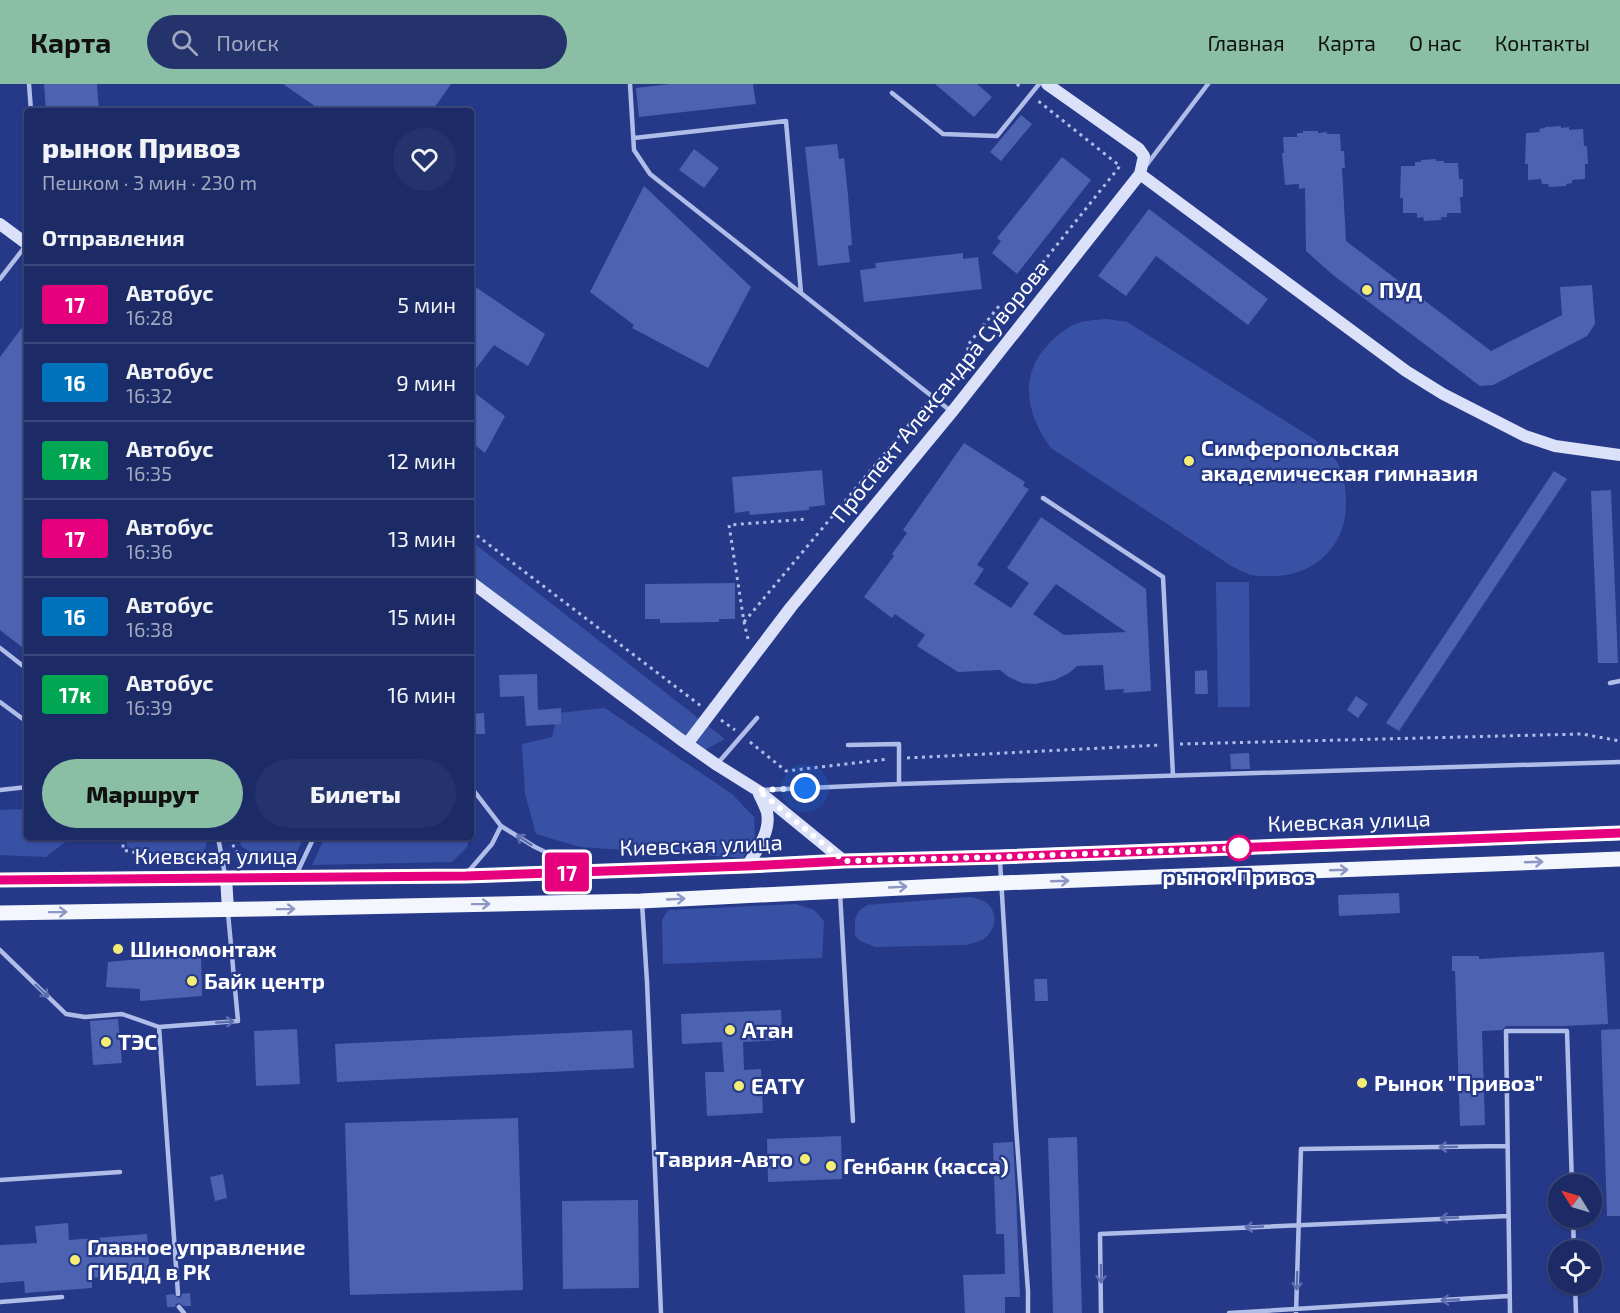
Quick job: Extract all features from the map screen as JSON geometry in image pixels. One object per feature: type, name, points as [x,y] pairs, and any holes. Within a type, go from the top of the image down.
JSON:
[{"type":"main road","name":"Киевская улица","points":[[4,877],[466,876],[1620,833]]},
{"type":"main road","points":[[0,913],[641,901],[1001,883],[1620,859]]},
{"type":"street","points":[[1047,84],[1139,149],[1144,156],[1140,174],[1406,371],[1443,394],[1525,436],[1555,446],[1620,456]]},
{"type":"street","name":"Проспект Александра Суворова","points":[[687,744],[791,607],[952,412],[1140,174]]},
{"type":"street","points":[[0,224],[24,242]]},
{"type":"street","points":[[474,584],[687,744],[758,790],[844,861]]},
{"type":"street","points":[[747,866],[768,826],[767,812],[758,790]]},
{"type":"street","points":[[226,877],[228,910]]},
{"type":"lane","points":[[29,84],[31,108]]},
{"type":"lane","points":[[630,84],[634,150],[650,174],[952,412]]},
{"type":"lane","points":[[892,93],[943,134],[997,136],[1039,84]]},
{"type":"lane","points":[[1140,174],[1208,84]]},
{"type":"lane","points":[[634,138],[786,121],[801,293]]},
{"type":"lane","points":[[0,279],[24,248]]},
{"type":"lane","points":[[1043,498],[1163,577],[1173,776]]},
{"type":"lane","points":[[0,648],[24,667]]},
{"type":"lane","points":[[1610,683],[1620,681]]},
{"type":"lane","points":[[0,702],[24,720]]},
{"type":"lane","points":[[717,765],[757,718]]},
{"type":"lane","points":[[848,745],[899,744],[899,784]]},
{"type":"lane","points":[[758,790],[1620,762]]},
{"type":"lane","points":[[0,790],[24,788]]},
{"type":"lane","points":[[474,791],[501,826],[535,847],[586,872]]},
{"type":"lane","points":[[466,876],[492,844],[501,826]]},
{"type":"lane","points":[[219,840],[226,877]]},
{"type":"lane","points":[[294,878],[313,840]]},
{"type":"lane","points":[[999,857],[1028,1313]]},
{"type":"lane","points":[[840,890],[853,1121]]},
{"type":"lane","points":[[641,901],[647,982],[661,1313]]},
{"type":"lane","points":[[0,950],[66,1014],[86,1017],[122,1014],[159,1027],[238,1021],[228,910]]},
{"type":"lane","points":[[159,1027],[178,1294]]},
{"type":"lane","points":[[1509,1313],[1506,1031],[1567,1031],[1572,1174]]},
{"type":"lane","points":[[1296,1311],[1302,1149],[1507,1146]]},
{"type":"lane","points":[[0,1180],[120,1172]]},
{"type":"lane","points":[[1101,1313],[1100,1234],[1508,1216]]},
{"type":"lane","points":[[1575,1294],[1575,1313]]},
{"type":"lane","points":[[1229,1313],[1296,1311],[1509,1296]]},
{"type":"lane","points":[[0,1302],[62,1297]]},
{"type":"lane","points":[[179,1307],[184,1313]]},
{"type":"path","points":[[744,622],[969,353],[967,346],[999,306],[1008,306],[1120,166],[1017,84]]},
{"type":"path","points":[[751,648],[744,622],[729,525],[808,519]]},
{"type":"path","points":[[474,533],[742,735]]},
{"type":"path","points":[[123,840],[123,849],[176,861],[197,859]]},
{"type":"path","points":[[232,840],[234,850],[244,857],[258,857],[258,862]]},
{"type":"shaded area","points":[[1107,319],[1127,322],[1314,439],[1329,453],[1341,471],[1346,502],[1341,530],[1327,553],[1306,569],[1292,574],[1257,576],[1249,574],[1233,567],[1051,448],[1037,424],[1029,398],[1029,385],[1037,359],[1055,338],[1071,326]]},
{"type":"shaded area","points":[[474,543],[725,739],[703,751],[474,576]]},
{"type":"shaded area","points":[[1216,582],[1249,582],[1250,707],[1218,707]]},
{"type":"shaded area","points":[[605,708],[732,794],[754,817],[755,837],[743,858],[580,847],[536,834],[525,794],[522,744],[552,737],[558,713]]},
{"type":"shaded area","points":[[24,809],[24,840],[68,840],[46,857],[0,855],[0,810]]},
{"type":"shaded area","points":[[127,840],[206,840],[201,857],[172,859],[127,847]]},
{"type":"shaded area","points":[[240,840],[303,840],[296,854],[253,854],[241,846]]},
{"type":"shaded area","points":[[324,840],[467,840],[468,846],[452,862],[312,865]]},
{"type":"shaded area","points":[[969,897],[986,902],[993,912],[994,924],[988,936],[967,945],[875,947],[860,941],[855,935],[855,919],[859,911],[867,905]]},
{"type":"shaded area","points":[[796,904],[814,910],[824,921],[822,958],[663,964],[662,920],[668,910]]},
{"type":"building","points":[[44,84],[97,84],[99,108],[46,108]]},
{"type":"building","points":[[283,84],[451,84],[434,108],[318,108]]},
{"type":"building","points":[[670,84],[753,84],[756,104],[639,117],[636,88]]},
{"type":"building","points":[[935,84],[977,84],[992,97],[974,117]]},
{"type":"building","points":[[1021,115],[1032,124],[1001,161],[990,152]]},
{"type":"building","points":[[1561,126],[1561,128],[1569,127],[1569,130],[1583,129],[1588,164],[1585,164],[1585,179],[1572,180],[1572,183],[1566,186],[1549,187],[1548,184],[1542,184],[1541,179],[1528,180],[1528,164],[1525,164],[1526,133],[1540,132],[1539,129],[1545,127]]},
{"type":"building","points":[[1303,131],[1340,134],[1345,168],[1342,168],[1346,241],[1491,351],[1562,315],[1560,287],[1592,285],[1595,324],[1587,336],[1493,385],[1480,386],[1333,275],[1306,251],[1305,188],[1299,189],[1299,184],[1285,185],[1282,153],[1284,153],[1283,137],[1297,137],[1297,133],[1303,133]]},
{"type":"building","points":[[837,144],[839,159],[844,158],[852,245],[848,246],[850,262],[818,266],[805,147]]},
{"type":"building","points":[[694,149],[719,168],[704,188],[679,170]]},
{"type":"building","points":[[1062,157],[1091,180],[1017,274],[992,253],[1001,241],[997,238]]},
{"type":"building","points":[[1436,159],[1444,163],[1458,163],[1459,179],[1463,179],[1463,197],[1460,197],[1461,213],[1447,213],[1447,217],[1441,217],[1441,220],[1424,221],[1423,217],[1417,218],[1417,213],[1403,213],[1403,198],[1400,198],[1401,166],[1415,166],[1415,162],[1421,162],[1421,160]]},
{"type":"building","points":[[644,186],[751,287],[708,368],[632,328],[634,325],[590,292]]},
{"type":"building","points":[[1149,209],[1268,299],[1248,325],[1156,256],[1126,296],[1098,276]]},
{"type":"building","points":[[963,253],[963,259],[978,257],[982,289],[864,302],[860,270],[876,268],[875,263]]},
{"type":"building","points":[[474,286],[545,334],[528,366],[494,345],[474,371]]},
{"type":"building","points":[[24,325],[24,649],[0,630],[0,357]]},
{"type":"building","points":[[474,392],[505,416],[485,453],[474,444]]},
{"type":"building","points":[[964,443],[1025,482],[1023,486],[1029,489],[977,565],[984,569],[974,584],[1011,608],[1029,583],[1007,568],[1041,517],[1146,589],[1151,691],[1123,693],[1124,689],[1105,690],[1103,665],[1077,666],[1055,680],[1035,684],[1022,683],[1000,670],[958,672],[917,646],[925,635],[895,614],[892,618],[864,597],[894,556],[892,554],[907,533],[903,530]],"holes":[[[1056,584],[1126,632],[1064,635],[1033,614]]]},
{"type":"building","points":[[822,470],[825,505],[809,507],[809,510],[750,515],[749,511],[735,513],[732,477]]},
{"type":"building","points":[[1554,471],[1567,479],[1399,731],[1386,723]]},
{"type":"building","points":[[1611,490],[1618,663],[1598,663],[1591,491]]},
{"type":"building","points":[[735,583],[735,619],[719,619],[719,622],[660,623],[660,619],[645,619],[645,584]]},
{"type":"building","points":[[1207,670],[1208,694],[1195,694],[1195,671]]},
{"type":"building","points":[[537,674],[538,710],[561,708],[561,724],[526,726],[524,696],[500,697],[499,675]]},
{"type":"building","points":[[1356,696],[1368,704],[1358,718],[1347,710]]},
{"type":"building","points":[[484,713],[485,734],[474,734],[474,714]]},
{"type":"building","points":[[1249,753],[1250,769],[1231,769],[1230,754]]},
{"type":"building","points":[[1399,893],[1400,913],[1339,916],[1338,895]]},
{"type":"building","points":[[174,946],[188,955],[201,954],[202,996],[140,1001],[140,989],[106,987],[108,962],[150,958],[164,947]]},
{"type":"building","points":[[1604,952],[1608,1024],[1506,1026],[1502,1030],[1482,1031],[1485,1125],[1460,1126],[1455,971],[1452,971],[1452,956],[1479,956],[1479,959]]},
{"type":"building","points":[[1034,979],[1047,979],[1048,1001],[1035,1001]]},
{"type":"building","points":[[781,1010],[782,1040],[743,1042],[744,1070],[761,1069],[763,1113],[707,1116],[705,1072],[724,1072],[722,1042],[682,1044],[681,1014]]},
{"type":"building","name":"ТЭС","points":[[118,1019],[122,1063],[93,1065],[90,1021]]},
{"type":"building","points":[[297,1029],[300,1084],[256,1086],[254,1031]]},
{"type":"building","points":[[1620,1029],[1620,1216],[1607,1216],[1601,1030]]},
{"type":"building","points":[[632,1030],[634,1068],[337,1082],[335,1044]]},
{"type":"building","points":[[518,1118],[523,1290],[350,1295],[345,1123]]},
{"type":"building","name":"Таврия-Авто","points":[[841,1136],[842,1179],[768,1182],[767,1139]]},
{"type":"building","points":[[1077,1137],[1082,1313],[1053,1313],[1048,1138]]},
{"type":"building","points":[[1013,1142],[1020,1297],[1005,1297],[1005,1313],[965,1313],[963,1275],[1005,1274],[1004,1234],[996,1234],[993,1143]]},
{"type":"building","points":[[223,1174],[227,1198],[215,1201],[210,1177]]},
{"type":"building","points":[[638,1200],[639,1288],[563,1289],[562,1201]]},
{"type":"building","name":"Главное управление ГИБДД в РК","points":[[68,1223],[69,1240],[147,1234],[150,1274],[92,1278],[92,1288],[25,1293],[24,1281],[0,1283],[0,1245],[37,1243],[35,1226]]},
{"type":"building","points":[[190,1293],[191,1306],[179,1303],[175,1307],[167,1307],[166,1295],[174,1294],[178,1298],[182,1294]]},
{"type":"bus line","name":"17","points":[[0,880],[466,876],[1620,833]]},
{"type":"place","name":"ПУД","points":[[1367,290]]},
{"type":"place","name":"Симферопольская академическая гимназия","points":[[1189,461]]},
{"type":"place","name":"рынок Привоз","points":[[1239,848]]},
{"type":"place","name":"Шиномонтаж","points":[[118,949]]},
{"type":"place","name":"Байк центр","points":[[192,981]]},
{"type":"place","name":"Атан","points":[[730,1030]]},
{"type":"place","name":"ТЭС","points":[[106,1042]]},
{"type":"place","name":"Рынок \"Привоз\"","points":[[1362,1083]]},
{"type":"place","name":"EАTY","points":[[739,1086]]},
{"type":"place","name":"Таврия-Авто","points":[[805,1159]]},
{"type":"place","name":"Генбанк (касса)","points":[[831,1166]]},
{"type":"place","name":"Главное управление ГИБДД в РК","points":[[75,1260]]},
{"type":"route","points":[[805,788],[758,790],[844,861],[1239,848]]}]
